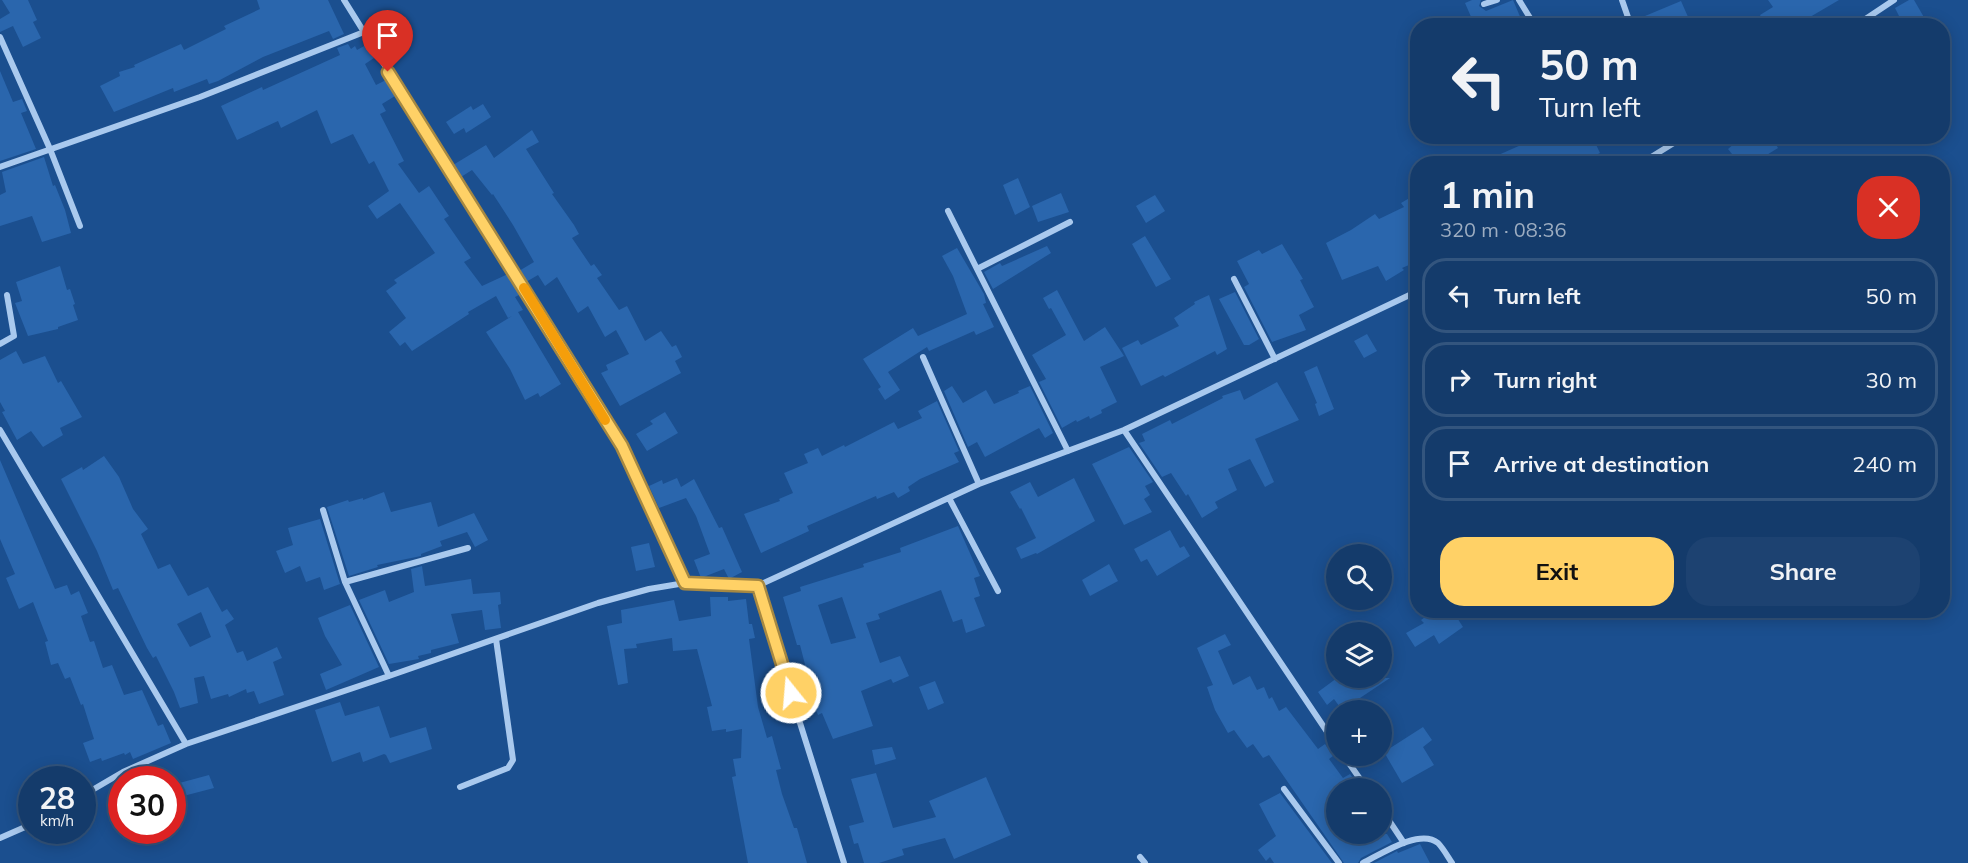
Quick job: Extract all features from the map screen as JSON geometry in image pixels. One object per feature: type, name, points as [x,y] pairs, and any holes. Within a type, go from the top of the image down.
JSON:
[{"type":"street","points":[[344,0],[622,446],[685,583]]},
{"type":"street","points":[[1484,4],[1497,0]]},
{"type":"street","points":[[1519,0],[1530,18]]},
{"type":"street","points":[[1622,0],[1628,18]]},
{"type":"street","points":[[1867,18],[1894,0]]},
{"type":"street","points":[[0,167],[200,97],[364,32]]},
{"type":"street","points":[[0,37],[50,149],[81,226]]},
{"type":"street","points":[[1652,156],[1669,144]]},
{"type":"street","points":[[948,211],[1068,451]]},
{"type":"street","points":[[977,269],[1070,222]]},
{"type":"street","points":[[1234,279],[1275,359]]},
{"type":"street","points":[[0,344],[14,336],[7,295]]},
{"type":"street","points":[[96,788],[123,772],[186,744],[598,603],[649,589],[685,583],[758,586],[979,484],[1124,430],[1410,295]]},
{"type":"street","points":[[923,357],[979,484]]},
{"type":"street","points":[[0,430],[186,744]]},
{"type":"street","points":[[1124,430],[1326,730]]},
{"type":"street","points":[[950,498],[998,591]]},
{"type":"street","points":[[323,510],[345,582],[389,676]]},
{"type":"street","points":[[345,582],[468,548]]},
{"type":"street","points":[[758,586],[844,863]]},
{"type":"street","points":[[460,787],[508,768],[513,760],[496,639]]},
{"type":"street","points":[[1284,789],[1339,863]]},
{"type":"street","points":[[1392,825],[1404,843]]},
{"type":"street","points":[[0,838],[18,830]]},
{"type":"street","points":[[1363,863],[1417,838],[1429,838],[1438,844],[1452,863]]},
{"type":"building","points":[[2,0],[28,0],[37,20],[33,22],[41,38],[23,47],[13,26],[0,32],[0,19],[10,13]]},
{"type":"building","points":[[257,0],[328,0],[344,34],[333,39],[329,31],[263,57],[218,81],[209,84],[207,79],[174,92],[173,88],[114,112],[100,86],[120,76],[119,72],[135,67],[134,65],[181,44],[184,50],[226,29],[224,26],[260,9]]},
{"type":"building","points":[[1481,0],[1479,6],[1486,11],[1513,0],[1521,18],[1472,18],[1465,3]]},
{"type":"building","points":[[1768,0],[1839,0],[1810,18],[1762,18],[1760,15],[1773,7]]},
{"type":"building","points":[[1909,0],[1914,0],[1924,18],[1900,18],[1895,8]]},
{"type":"building","points":[[1681,1],[1688,18],[1646,18],[1645,16]]},
{"type":"building","points":[[348,44],[351,49],[355,46],[357,50],[366,45],[374,58],[365,64],[376,85],[386,80],[395,96],[382,104],[386,111],[380,114],[404,161],[398,164],[419,193],[429,186],[449,216],[444,219],[471,258],[464,262],[482,286],[508,274],[517,288],[519,295],[515,297],[523,310],[518,312],[561,384],[540,397],[538,393],[525,400],[510,369],[486,332],[512,316],[508,318],[496,296],[468,312],[469,314],[412,351],[405,342],[400,346],[389,332],[406,318],[386,291],[397,283],[394,280],[435,253],[400,203],[377,219],[368,206],[389,191],[374,161],[369,164],[353,134],[331,144],[317,110],[281,128],[278,121],[237,140],[221,106],[262,87],[263,90],[340,55],[337,48]]},
{"type":"building","points":[[0,71],[13,102],[22,99],[27,111],[21,113],[36,149],[0,161]]},
{"type":"building","points":[[483,104],[491,117],[466,133],[464,128],[454,134],[446,122],[471,106],[473,110]]},
{"type":"building","points":[[532,130],[539,142],[526,149],[579,234],[572,238],[591,266],[594,264],[602,275],[597,278],[619,310],[627,306],[645,341],[661,331],[672,347],[676,345],[682,357],[675,361],[681,373],[620,406],[601,373],[608,370],[606,365],[629,354],[616,330],[605,337],[588,306],[578,313],[557,277],[545,286],[538,275],[526,282],[519,271],[534,262],[513,225],[493,194],[472,170],[461,177],[453,165],[486,145],[494,158]]},
{"type":"building","points":[[1596,144],[1600,153],[1594,156],[1496,156],[1521,145]]},
{"type":"building","points":[[1734,144],[1776,144],[1778,148],[1765,156],[1734,156],[1728,149]]},
{"type":"building","points":[[44,157],[53,186],[55,185],[65,210],[71,233],[42,242],[32,216],[0,226],[0,195],[6,192],[2,172]]},
{"type":"building","points":[[1018,178],[1030,207],[1015,215],[1003,185]]},
{"type":"building","points":[[1061,193],[1069,212],[1038,222],[1032,206]]},
{"type":"building","points":[[1155,195],[1165,211],[1146,223],[1136,206]]},
{"type":"building","points":[[1410,198],[1410,264],[1386,281],[1378,266],[1342,280],[1326,243],[1375,214],[1379,219],[1404,207],[1401,203]]},
{"type":"building","points":[[1145,236],[1171,279],[1156,287],[1132,244]]},
{"type":"building","points":[[1282,244],[1303,279],[1300,280],[1314,307],[1299,315],[1306,330],[1272,342],[1244,287],[1249,284],[1237,261],[1259,250],[1262,254]]},
{"type":"building","points":[[1047,246],[1051,253],[993,289],[984,272],[1000,263],[1002,266]]},
{"type":"building","points":[[957,248],[984,294],[986,303],[983,304],[994,327],[976,335],[974,331],[929,351],[927,347],[888,372],[900,390],[885,400],[878,389],[881,387],[863,359],[913,328],[918,336],[967,314],[953,276],[942,256]]},
{"type":"building","points":[[60,266],[67,290],[70,289],[75,304],[73,305],[78,320],[58,327],[58,329],[28,336],[15,303],[22,301],[16,282]]},
{"type":"building","points":[[1057,290],[1084,341],[1105,327],[1124,356],[1100,367],[1117,402],[1090,419],[1089,416],[1077,422],[1076,420],[1062,428],[1039,382],[1046,379],[1032,355],[1066,335],[1043,298]]},
{"type":"building","points":[[1235,292],[1259,339],[1249,345],[1244,345],[1219,299]]},
{"type":"building","points":[[1209,295],[1227,349],[1217,355],[1215,351],[1165,377],[1163,375],[1141,386],[1122,348],[1138,340],[1141,345],[1179,326],[1174,318],[1195,304],[1194,302]]},
{"type":"building","points":[[1367,334],[1377,351],[1364,358],[1354,341]]},
{"type":"building","points":[[16,351],[23,364],[45,356],[58,383],[61,381],[82,417],[60,428],[63,435],[43,447],[31,431],[17,440],[2,412],[5,411],[0,402],[0,360]]},
{"type":"building","points":[[1317,366],[1334,409],[1319,416],[1315,404],[1317,403],[1304,372]]},
{"type":"building","points":[[1277,382],[1299,420],[1255,439],[1274,482],[1265,487],[1250,459],[1228,469],[1237,490],[1215,502],[1218,508],[1202,518],[1188,494],[1186,496],[1171,473],[1162,477],[1139,443],[1145,441],[1142,434],[1170,420],[1172,424],[1223,398],[1222,396],[1240,390],[1244,400]]},
{"type":"building","points":[[952,386],[963,403],[986,390],[994,404],[1030,386],[1053,433],[1045,438],[1039,428],[985,457],[977,442],[968,447],[944,391]]},
{"type":"building","points":[[937,401],[959,451],[954,453],[959,462],[920,479],[908,487],[910,491],[898,498],[894,492],[877,499],[876,496],[807,526],[809,531],[761,553],[744,514],[780,501],[779,499],[793,493],[784,473],[808,463],[804,454],[818,448],[822,456],[894,422],[898,429],[922,418],[918,411]]},
{"type":"building","points":[[665,412],[678,433],[647,451],[636,434],[653,424],[650,421]]},
{"type":"building","points":[[1129,447],[1153,482],[1145,486],[1150,495],[1144,499],[1152,512],[1124,525],[1092,464]]},
{"type":"building","points":[[104,456],[119,477],[133,509],[148,529],[141,534],[158,569],[170,564],[188,596],[208,587],[222,612],[227,609],[234,619],[225,625],[237,653],[243,651],[247,661],[277,647],[282,658],[273,662],[284,695],[259,704],[254,691],[247,693],[246,689],[229,697],[228,694],[211,699],[204,676],[194,678],[198,703],[180,708],[156,656],[153,658],[147,648],[118,588],[113,590],[97,551],[61,479],[82,467],[83,470]],"holes":[[[201,612],[211,637],[190,647],[177,624]]]},
{"type":"building","points":[[0,460],[55,589],[67,585],[71,595],[79,591],[88,613],[81,616],[90,642],[94,641],[103,668],[112,665],[124,695],[142,690],[158,726],[163,724],[171,743],[133,759],[130,752],[102,761],[101,758],[90,762],[83,743],[94,739],[83,704],[81,705],[70,677],[65,679],[58,663],[51,665],[45,642],[48,641],[33,602],[19,609],[6,578],[15,574],[0,539]]},
{"type":"building","points":[[677,478],[681,487],[694,479],[719,528],[722,527],[742,572],[729,579],[724,569],[701,578],[694,560],[710,554],[696,516],[686,498],[659,508],[649,486],[662,480],[663,484]]},
{"type":"building","points":[[1074,478],[1095,521],[1037,554],[1021,559],[1016,548],[1036,538],[1010,492],[1030,482],[1038,497]]},
{"type":"building","points":[[384,492],[391,512],[431,502],[438,527],[474,513],[488,540],[475,547],[467,532],[440,541],[442,546],[421,554],[421,556],[377,565],[378,567],[349,576],[327,507],[348,500],[349,502],[363,498],[363,500]]},
{"type":"building","points":[[320,519],[340,584],[324,590],[320,577],[306,582],[300,566],[285,573],[276,551],[293,545],[288,528]]},
{"type":"building","points":[[958,526],[980,576],[974,578],[980,596],[974,598],[985,626],[966,633],[962,619],[953,622],[941,590],[878,614],[880,619],[866,623],[880,663],[900,656],[909,676],[893,683],[891,679],[861,691],[873,726],[833,739],[822,713],[818,715],[805,682],[809,680],[800,645],[797,645],[783,597],[801,591],[800,587],[864,567],[863,564],[901,552],[900,548]],"holes":[[[842,597],[856,638],[831,644],[818,605]]]},
{"type":"building","points":[[1170,530],[1180,548],[1184,546],[1190,556],[1157,576],[1147,559],[1141,562],[1134,549]]},
{"type":"building","points":[[649,543],[655,567],[636,571],[631,547]]},
{"type":"building","points":[[1109,564],[1118,581],[1090,596],[1082,580]]},
{"type":"building","points":[[422,566],[425,586],[471,579],[473,594],[500,592],[501,604],[498,605],[501,628],[485,630],[482,610],[451,614],[459,643],[431,650],[431,653],[418,656],[419,659],[389,664],[359,600],[385,590],[389,602],[414,592],[411,569]]},
{"type":"building","points":[[710,597],[728,597],[728,601],[746,599],[749,624],[752,624],[755,638],[749,639],[758,707],[767,738],[772,736],[781,769],[776,770],[782,794],[794,828],[797,828],[807,863],[748,863],[732,777],[736,776],[733,759],[741,758],[742,729],[726,732],[726,729],[712,731],[707,707],[712,706],[697,649],[673,651],[672,638],[636,644],[637,648],[624,649],[628,683],[618,685],[607,626],[622,623],[621,610],[674,600],[679,621],[711,616]]},
{"type":"building","points":[[350,605],[379,667],[326,690],[320,674],[342,665],[325,636],[318,618]]},
{"type":"building","points":[[1424,618],[1457,618],[1463,627],[1439,644],[1434,635],[1415,647],[1406,633],[1424,623],[1421,620]]},
{"type":"building","points":[[1225,634],[1231,645],[1218,651],[1233,685],[1250,676],[1257,690],[1264,687],[1269,699],[1272,697],[1279,711],[1286,707],[1318,749],[1325,744],[1326,766],[1334,766],[1343,778],[1326,778],[1326,837],[1269,755],[1263,758],[1253,744],[1247,748],[1234,730],[1228,733],[1215,710],[1207,687],[1213,685],[1197,648]]},
{"type":"building","points":[[935,681],[944,703],[928,710],[919,687]]},
{"type":"building","points":[[1326,686],[1326,688],[1375,688],[1357,700],[1334,699],[1326,700],[1326,704],[1318,692]]},
{"type":"building","points":[[340,702],[345,716],[379,706],[390,738],[426,727],[432,749],[390,763],[384,754],[363,762],[360,752],[332,762],[315,710]]},
{"type":"building","points":[[1423,727],[1432,740],[1423,747],[1434,765],[1402,783],[1392,766],[1392,747]]},
{"type":"building","points":[[892,747],[896,759],[875,765],[872,750]]},
{"type":"building","points":[[876,773],[893,828],[936,817],[929,801],[986,777],[1011,835],[954,859],[945,838],[902,849],[904,855],[879,863],[864,863],[858,843],[854,844],[849,826],[864,822],[851,779]]},
{"type":"building","points":[[209,775],[214,788],[186,795],[186,781]]},
{"type":"building","points":[[1280,793],[1332,863],[1274,863],[1270,857],[1266,861],[1258,850],[1276,836],[1259,804]]},
{"type":"building","points":[[1331,844],[1388,844],[1361,858],[1358,863],[1344,863]]},
{"type":"building","points":[[1420,844],[1430,863],[1374,863],[1397,851],[1398,853]]},
{"type":"slow traffic","points":[[524,288],[605,420]]},
{"type":"route","points":[[388,72],[622,446],[685,583],[758,586],[791,693]]}]
